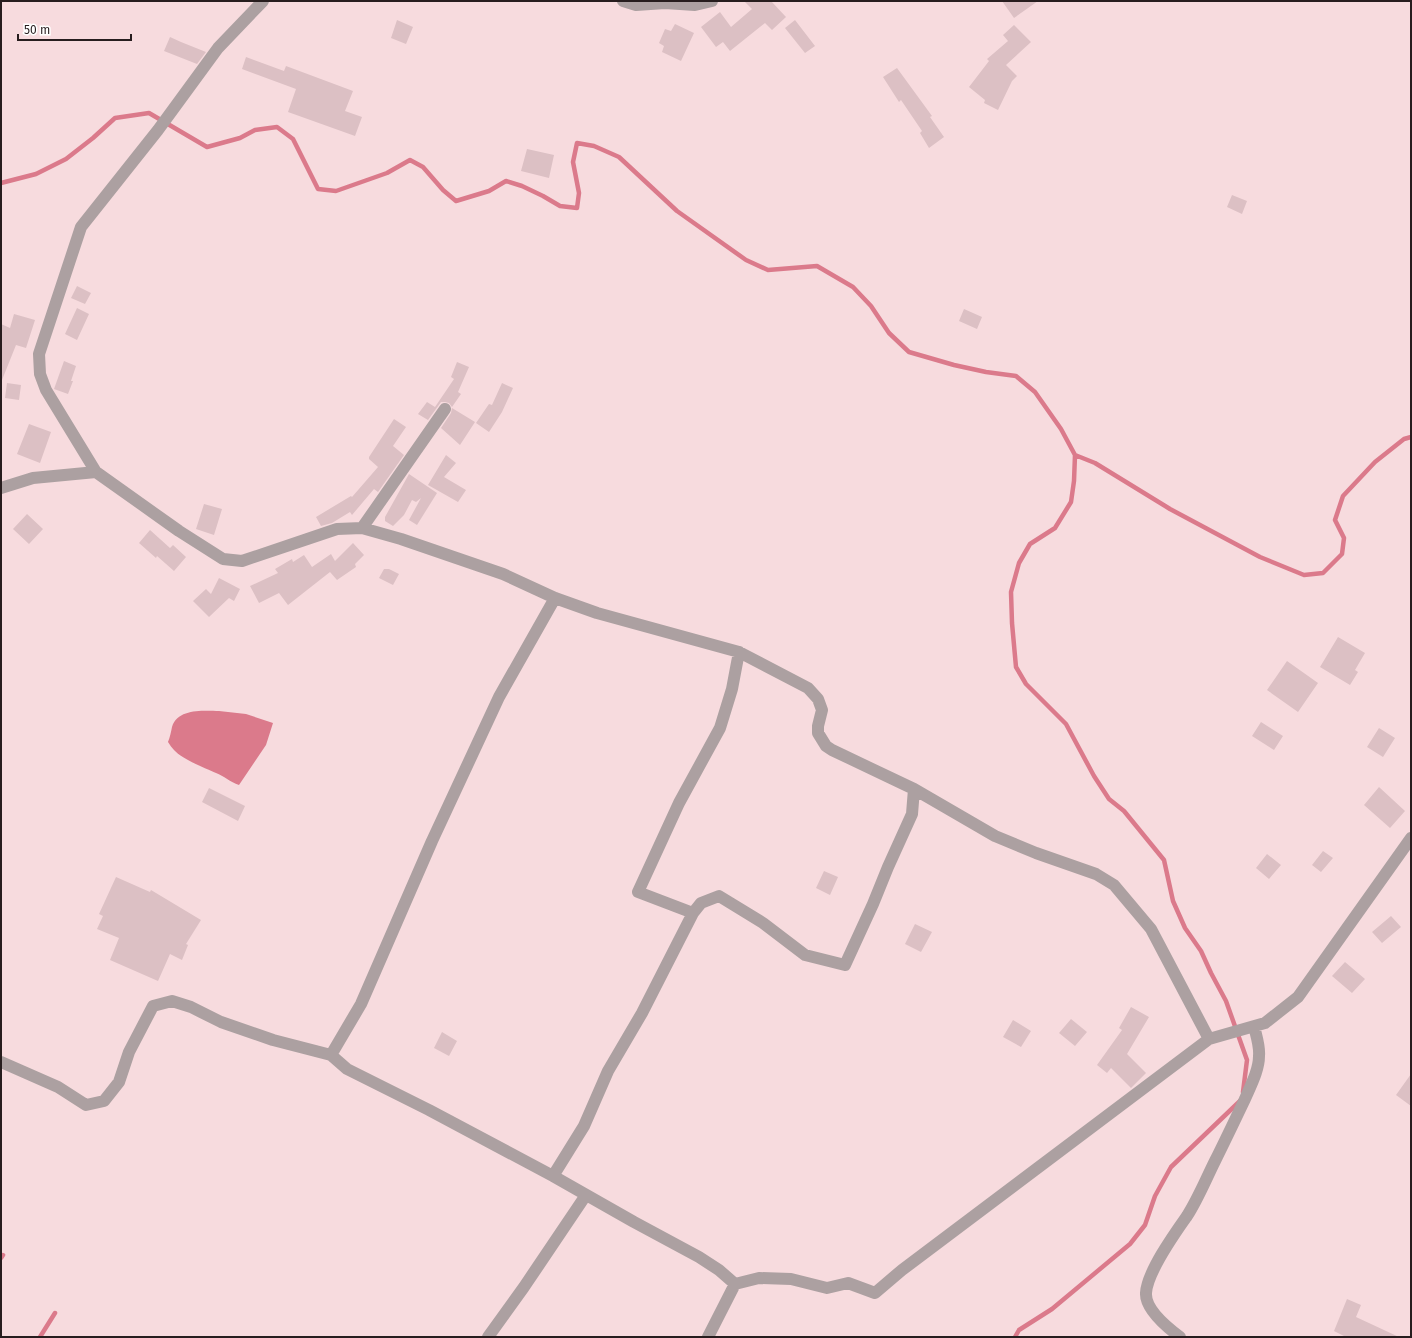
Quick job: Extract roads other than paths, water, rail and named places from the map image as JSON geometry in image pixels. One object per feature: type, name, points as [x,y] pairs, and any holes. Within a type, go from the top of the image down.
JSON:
[{"type":"street","points":[[263,1],[218,48],[158,130],[81,227],[39,354],[40,374],[46,390],[96,472],[179,531],[223,559],[242,561],[337,529],[362,528],[401,539],[503,574],[555,598],[597,613],[739,652],[808,688],[818,698],[822,710],[818,733],[826,746],[832,750],[914,789],[996,836],[1036,853],[1096,874],[1114,885],[1151,929],[1214,1037]]},
{"type":"street","points":[[623,1],[636,5],[665,3],[695,5],[712,1]]},
{"type":"street","points":[[362,528],[445,409]]},
{"type":"street","points":[[1,488],[33,478],[96,472]]},
{"type":"street","points":[[331,1055],[361,1004],[432,841],[499,697],[555,598]]},
{"type":"street","points":[[693,913],[638,892],[679,803],[720,728],[732,689],[739,652]]},
{"type":"street","points":[[553,1176],[584,1126],[608,1071],[642,1013],[693,913],[701,903],[719,896],[763,923],[805,955],[845,965],[874,904],[888,867],[912,814],[914,789]]},
{"type":"street","points":[[708,1337],[735,1284],[759,1278],[791,1279],[827,1288],[848,1283],[875,1294],[902,1270],[1214,1037],[1265,1023],[1298,998],[1411,838]]},
{"type":"street","points":[[1,1062],[58,1087],[86,1105],[104,1101],[119,1082],[128,1052],[153,1006],[172,1001],[191,1007],[220,1022],[266,1037],[331,1055],[347,1069],[429,1110],[553,1176],[699,1257],[719,1270],[735,1284]]},
{"type":"street","points":[[1180,1337],[1164,1323],[1148,1304],[1145,1294],[1148,1283],[1160,1258],[1188,1214],[1254,1079],[1259,1056],[1250,1027]]},
{"type":"street","points":[[488,1337],[524,1287],[586,1195]]},
{"type":"waterway","points":[[1,183],[36,174],[66,159],[93,138],[115,118],[149,113],[207,147],[240,138],[255,130],[277,127],[293,139],[318,189],[336,191],[387,173],[410,160],[423,167],[443,190],[456,201],[489,191],[506,181],[522,186],[560,206],[577,208],[579,193],[573,162],[577,143],[594,146],[619,157],[677,211],[746,260],[768,270],[817,266],[853,287],[871,306],[889,333],[909,352],[954,365],[986,372],[1016,376],[1035,392],[1061,429],[1075,455],[1095,463],[1170,509],[1260,557],[1304,575],[1323,573],[1342,554],[1344,538],[1335,520],[1343,496],[1375,462],[1404,439],[1411,437]]},
{"type":"waterway","points":[[1075,455],[1074,481],[1071,502],[1055,528],[1030,544],[1019,563],[1011,592],[1016,667],[1026,684],[1066,724],[1094,776],[1109,799],[1124,811],[1164,860],[1173,901],[1185,928],[1201,951],[1226,1001],[1247,1060],[1243,1092]]},
{"type":"waterway","points":[[1015,1337],[1019,1330],[1052,1309],[1130,1244],[1145,1225],[1155,1196],[1171,1167],[1240,1101]]},
{"type":"waterway","points":[[40,1337],[55,1313]]}]
